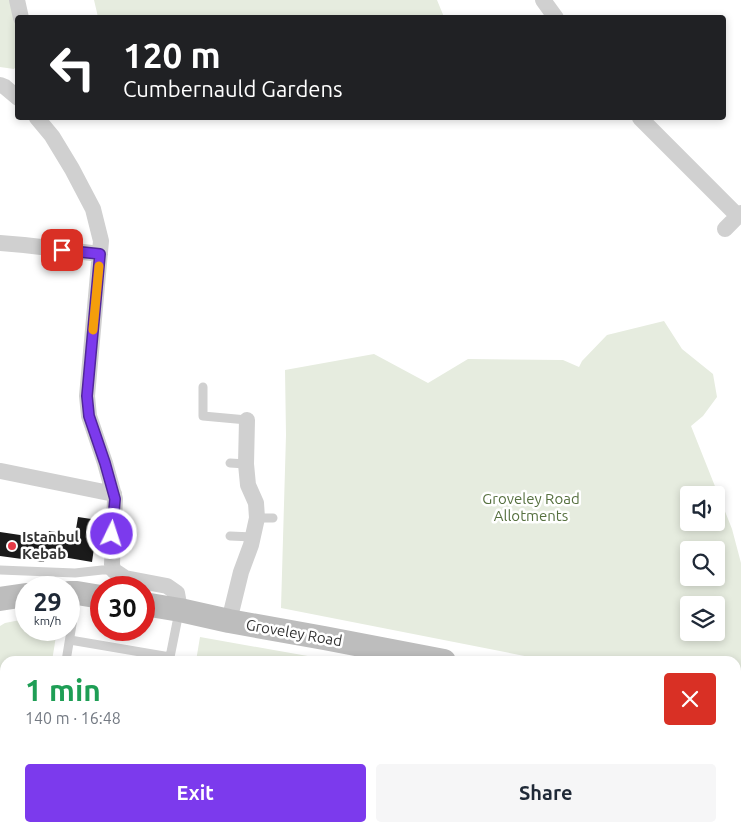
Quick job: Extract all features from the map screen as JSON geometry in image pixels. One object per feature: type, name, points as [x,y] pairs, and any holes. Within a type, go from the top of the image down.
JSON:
[{"type":"street","points":[[17,0],[20,15]]},
{"type":"street","points":[[543,0],[554,15]]},
{"type":"street","points":[[0,86],[5,87],[15,95]]},
{"type":"street","points":[[39,120],[52,136],[72,169],[93,210],[101,241],[87,396],[89,416],[115,499],[113,570],[125,578],[168,586],[177,593],[180,610]]},
{"type":"street","points":[[642,120],[739,215],[725,228]]},
{"type":"street","points":[[0,243],[100,254]]},
{"type":"street","points":[[229,621],[241,572],[253,537],[265,518],[238,464],[248,420]]},
{"type":"street","points":[[1,471],[114,494]]},
{"type":"street","points":[[0,599],[15,597]]},
{"type":"street","name":"Groveley Road","points":[[155,606],[418,656]]},
{"type":"lane","points":[[203,388],[203,416],[248,420]]},
{"type":"lane","points":[[230,536],[253,537]]},
{"type":"lane","points":[[0,570],[75,573],[113,570]]},
{"type":"lane","points":[[170,656],[180,610]]},
{"type":"lane","points":[[67,656],[70,641]]},
{"type":"lane","points":[[76,641],[164,656]]},
{"type":"green space","points":[[0,0],[11,0],[15,16],[15,68],[0,67]]},
{"type":"green space","points":[[94,0],[437,0],[443,15],[98,15]]},
{"type":"green space","name":"Groveley Road Allotments","points":[[664,321],[682,349],[713,374],[717,397],[703,416],[691,426],[715,486],[680,486],[680,531],[725,531],[725,511],[741,563],[741,656],[525,656],[281,608],[286,435],[285,370],[374,354],[428,383],[468,359],[563,360],[579,367],[582,361],[607,335]]},
{"type":"green space","points":[[15,621],[15,641],[55,641],[53,656],[0,656],[0,626]]},
{"type":"green space","points":[[200,637],[308,656],[197,656]]},
{"type":"building","points":[[78,517],[98,520],[92,562],[45,554],[44,562],[0,556],[0,532],[47,539],[49,531],[75,535]]},
{"type":"slow traffic","points":[[93,330],[99,266]]},
{"type":"place","name":"Istanbul Kebab","points":[[12,546]]},
{"type":"route","points":[[62,250],[100,254],[87,396],[89,416],[115,499],[112,534]]}]
